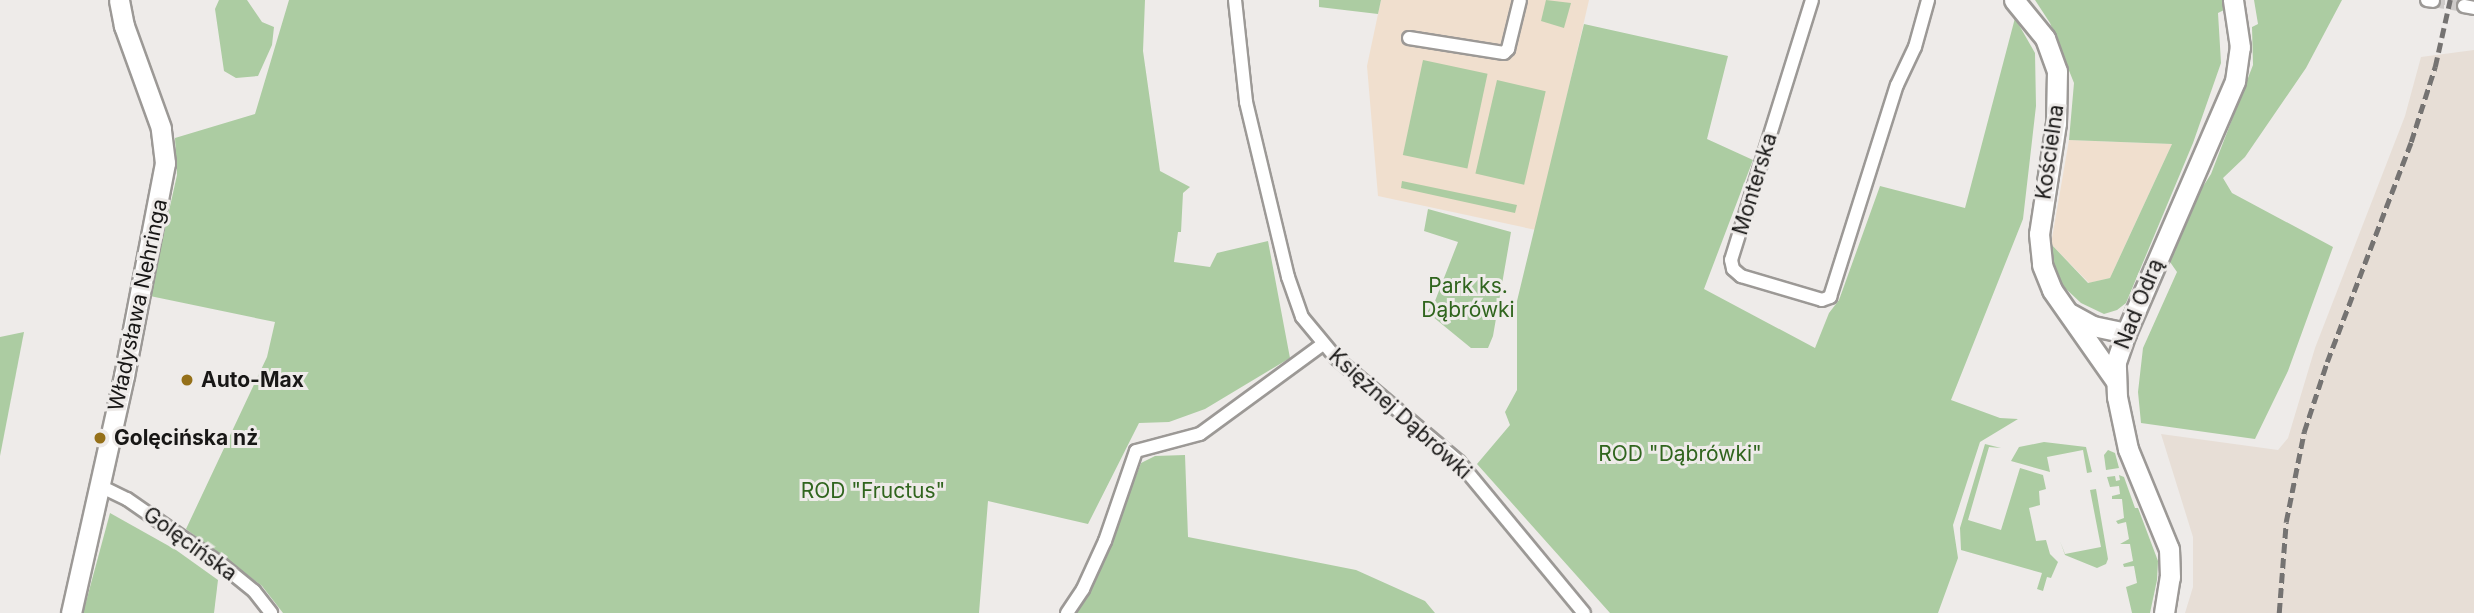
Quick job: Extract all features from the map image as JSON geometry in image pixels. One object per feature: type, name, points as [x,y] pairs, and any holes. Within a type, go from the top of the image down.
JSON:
[{"type":"street","name":"Władysława Nehringa","points":[[71,613],[100,486],[165,163],[161,128],[125,31],[119,0]]},
{"type":"street","name":"Księżnej Dąbrówki","points":[[1235,0],[1240,65],[1247,102],[1288,278],[1302,317],[1322,344],[1458,461],[1584,613]]},
{"type":"street","points":[[1409,38],[1504,53],[1508,49],[1520,0]]},
{"type":"street","name":"Monterska","points":[[1812,0],[1731,260],[1733,269],[1741,276],[1822,300],[1830,297],[1897,85],[1914,47],[1928,0]]},
{"type":"street","name":"Kościelna","points":[[2014,0],[2045,38],[2057,71],[2057,115],[2039,246],[2045,276],[2115,380]]},
{"type":"street","name":"Nad Odrą","points":[[2164,613],[2171,577],[2169,549],[2130,457],[2115,380],[2116,362],[2126,333],[2235,81],[2240,47],[2233,0]]},
{"type":"street","points":[[2067,311],[2088,324],[2126,333]]},
{"type":"street","name":"Księżnej Dąbrówki","points":[[1067,613],[1083,589],[1105,541],[1136,451],[1200,435],[1322,344]]},
{"type":"street","name":"Golęcińska","points":[[100,486],[127,499],[222,565],[254,591],[271,613]]},
{"type":"shaded area","points":[[1381,0],[1589,0],[1536,230],[1378,196],[1367,66]]},
{"type":"shaded area","points":[[2474,50],[2474,613],[2185,613],[2193,587],[2193,537],[2161,434],[2278,450],[2288,438],[2315,348],[2405,116],[2421,57]]},
{"type":"shaded area","points":[[2069,140],[2172,144],[2110,278],[2089,283],[2051,244]]},
{"type":"green space","points":[[219,0],[247,0],[262,22],[274,27],[272,45],[258,76],[236,78],[224,71],[215,9]]},
{"type":"green space","name":"ROD \"Fructus\"","points":[[289,0],[1145,0],[1143,51],[1160,171],[1190,187],[1183,193],[1181,232],[1178,232],[1174,262],[1210,267],[1217,253],[1268,241],[1290,358],[1205,409],[1169,422],[1139,423],[1088,524],[988,501],[979,613],[283,613],[262,586],[186,529],[267,357],[275,322],[150,296],[177,175],[175,138],[255,114]]},
{"type":"green space","points":[[1319,0],[1381,0],[1378,14],[1319,7]]},
{"type":"green space","points":[[1546,0],[1571,3],[1564,28],[1541,21]]},
{"type":"green space","points":[[2035,0],[2222,0],[2224,10],[2218,13],[2221,63],[2193,143],[2126,303],[2117,310],[2104,314],[2081,303],[2065,288],[2050,256],[2051,244],[2088,283],[2110,278],[2172,144],[2069,140],[2074,83],[2050,23]]},
{"type":"green space","points":[[2254,0],[2342,0],[2306,68],[2245,157],[2223,178],[2232,193],[2333,247],[2288,371],[2255,439],[2141,423],[2138,392],[2143,348],[2177,272],[2170,262],[2193,202],[2211,174],[2253,65],[2252,27],[2258,24]]},
{"type":"green space","name":"ROD \"Dąbrówki\"","points":[[2015,18],[2035,53],[2036,106],[2023,219],[1951,400],[2000,418],[2018,419],[1980,442],[1953,525],[1958,558],[1938,613],[1610,613],[1477,464],[1510,425],[1505,412],[1517,390],[1517,301],[1584,24],[1728,56],[1707,139],[1753,160],[1704,289],[1815,348],[1829,313],[1839,300],[1880,186],[1965,208]]},
{"type":"green space","points":[[1423,60],[1488,74],[1467,169],[1403,155]]},
{"type":"green space","points":[[1497,80],[1546,91],[1524,185],[1475,174]]},
{"type":"green space","points":[[1402,181],[1517,205],[1515,213],[1401,188]]},
{"type":"green space","name":"Park ks. Dąbrówki","points":[[1428,209],[1511,232],[1493,336],[1488,348],[1471,348],[1427,312],[1435,301],[1458,242],[1424,231]]},
{"type":"green space","points":[[24,332],[0,456],[0,337]]},
{"type":"green space","points":[[2044,442],[2086,447],[2092,472],[2087,473],[2083,450],[2047,457],[2050,472],[2011,461],[2019,447]]},
{"type":"green space","points":[[1985,444],[2001,448],[1989,447],[1968,520],[2001,530],[2020,468],[2043,475],[2046,489],[2039,491],[2040,505],[2029,508],[2036,541],[2046,540],[2050,554],[2058,562],[2051,578],[2047,577],[2043,591],[2037,589],[2042,573],[1961,550],[1960,528]]},
{"type":"green space","points":[[2108,450],[2115,453],[2119,468],[2106,470],[2104,455]]},
{"type":"green space","points":[[1185,455],[1188,537],[1356,570],[1425,601],[1435,613],[1076,613],[1116,528],[1141,463],[1155,456]]},
{"type":"green space","points":[[2119,475],[2124,477],[2158,561],[2150,613],[2132,613],[2126,587],[2137,583],[2134,566],[2124,567],[2123,564],[2133,561],[2130,544],[2120,544],[2129,539],[2126,522],[2118,524],[2116,521],[2124,518],[2122,499],[2112,499],[2112,496],[2120,494],[2119,486],[2110,487],[2107,477],[2115,476],[2116,481],[2120,480]]},
{"type":"green space","points":[[2096,489],[2108,559],[2106,564],[2097,568],[2065,555],[2060,541],[2065,554],[2101,547],[2090,490]]},
{"type":"green space","points":[[110,513],[176,550],[218,580],[214,613],[83,613]]},
{"type":"tunnel","points":[[2433,1],[2464,6]]},
{"type":"railway","points":[[2279,613],[2286,522],[2304,432],[2327,362],[2411,142],[2435,67],[2450,0]]},
{"type":"place","name":"Auto-Max","points":[[187,380]]},
{"type":"place","name":"Golęcińska nż","points":[[100,438]]}]
